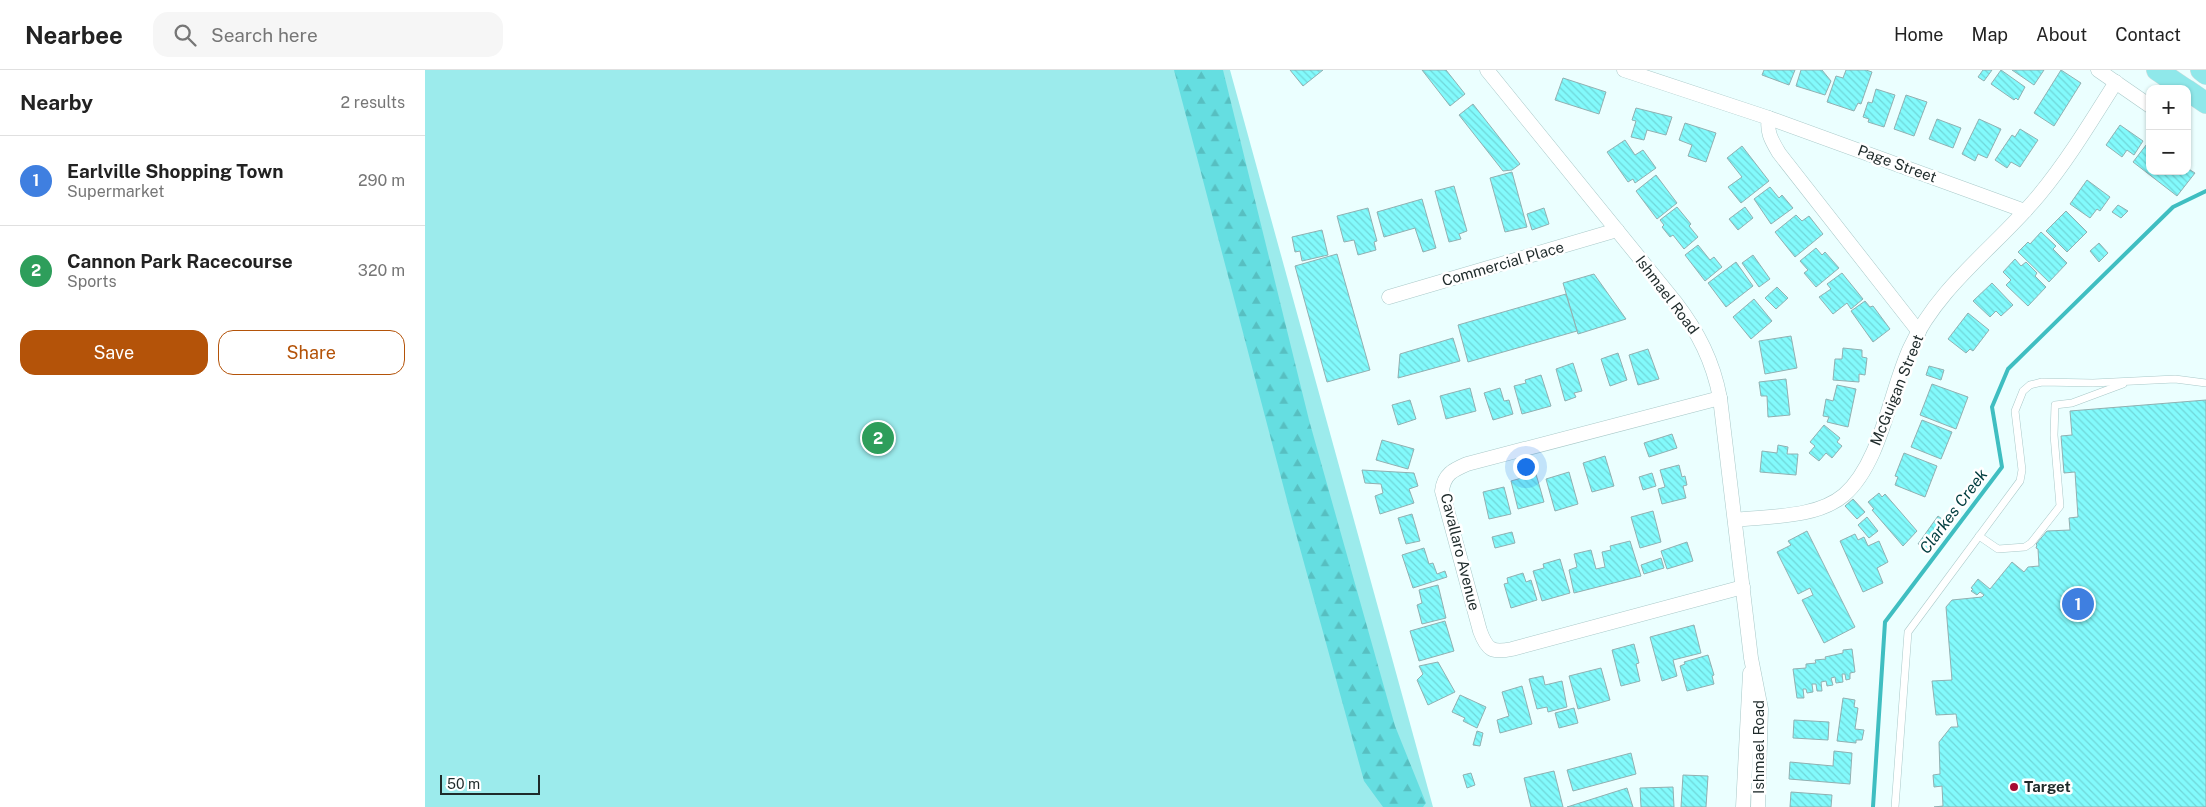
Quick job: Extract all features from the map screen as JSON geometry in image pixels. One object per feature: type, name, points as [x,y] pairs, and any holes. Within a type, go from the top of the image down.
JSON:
[{"type":"main road","points":[[2157,70],[2179,85]]},
{"type":"main road","points":[[2201,70],[2206,74]]},
{"type":"main road","points":[[2191,93],[2206,103]]},
{"type":"street","name":"Ishmael Road","points":[[1487,70],[1695,329],[1708,354],[1720,398],[1751,658],[1761,709],[1758,807]]},
{"type":"street","name":"Page Street","points":[[1624,70],[1769,118],[2025,211]]},
{"type":"street","points":[[2098,70],[2146,103]]},
{"type":"street","name":"McGuigan Street","points":[[1735,520],[1811,511],[1834,502],[1855,484],[1872,454],[1910,348],[1931,312],[1958,280],[2025,211],[2058,172],[2117,82]]},
{"type":"street","points":[[1769,118],[1767,127],[1779,153],[1919,332]]},
{"type":"street","name":"Commercial Place","points":[[1389,297],[1617,230]]},
{"type":"street","name":"Cavallaro Avenue","points":[[1720,398],[1467,464],[1452,471],[1443,480],[1442,491],[1480,631],[1489,649],[1499,652],[1512,649],[1743,587]]},
{"type":"street","name":"Ishmael Road","points":[[1743,807],[1751,658]]},
{"type":"lane","points":[[1895,807],[1907,634],[2022,478],[2015,412],[2025,389],[2030,385],[2042,382],[2175,379],[2206,383]]},
{"type":"lane","points":[[1979,536],[1998,548],[2024,547],[2029,544],[2060,506],[2054,435],[2055,405],[2072,403],[2131,381]]},
{"type":"shaded area","points":[[425,70],[1230,70],[1433,807],[425,807]]},
{"type":"green space","points":[[1174,70],[1223,70],[1309,420],[1395,726],[1426,803],[1423,807],[1383,807],[1364,781],[1293,523]]},
{"type":"building","points":[[1290,70],[1323,70],[1303,86]]},
{"type":"building","points":[[1422,70],[1446,70],[1465,94],[1450,106]]},
{"type":"building","points":[[1764,70],[1795,70],[1789,85],[1762,75]]},
{"type":"building","points":[[1801,70],[1822,70],[1831,81],[1825,95],[1796,86]]},
{"type":"building","points":[[1846,70],[1866,70],[1872,72],[1861,104],[1858,103],[1854,111],[1827,102],[1836,76],[1843,78]]},
{"type":"building","points":[[1983,70],[1992,70],[1984,81],[1978,77]]},
{"type":"building","points":[[2001,70],[2025,87],[2018,100],[2016,98],[2014,100],[1991,84]]},
{"type":"building","points":[[2012,70],[2044,70],[2034,85]]},
{"type":"building","points":[[2061,70],[2081,83],[2054,126],[2034,113]]},
{"type":"building","points":[[1563,78],[1606,92],[1599,114],[1555,100]]},
{"type":"building","points":[[1876,89],[1895,95],[1884,127],[1868,122],[1869,119],[1863,117],[1868,102],[1872,103]]},
{"type":"building","points":[[1906,95],[1927,102],[1914,136],[1894,129]]},
{"type":"building","points":[[1473,104],[1520,164],[1512,170],[1503,171],[1459,115]]},
{"type":"building","points":[[1636,108],[1672,117],[1666,135],[1647,130],[1644,140],[1631,137],[1636,121],[1632,120]]},
{"type":"building","points":[[1937,119],[1961,128],[1953,148],[1929,139]]},
{"type":"building","points":[[1979,119],[2001,129],[1987,158],[1978,154],[1975,161],[1962,154]]},
{"type":"building","points":[[1685,123],[1716,133],[1706,162],[1688,156],[1692,145],[1679,140]]},
{"type":"building","points":[[2120,125],[2143,141],[2134,155],[2127,150],[2122,157],[2106,145]]},
{"type":"building","points":[[2020,129],[2038,140],[2020,167],[2011,162],[2007,168],[1995,160],[2012,135],[2015,137]]},
{"type":"building","points":[[1625,140],[1635,155],[1643,150],[1656,168],[1635,183],[1633,179],[1628,182],[1607,152]]},
{"type":"building","points":[[2146,145],[2146,172],[2133,162]]},
{"type":"building","points":[[1742,146],[1769,181],[1741,203],[1728,187],[1742,177],[1727,158]]},
{"type":"building","points":[[2191,170],[2195,173],[2177,196],[2150,175],[2191,175]]},
{"type":"building","points":[[1512,172],[1527,227],[1505,232],[1490,178]]},
{"type":"building","points":[[1656,175],[1677,203],[1657,219],[1636,191]]},
{"type":"building","points":[[2087,180],[2110,197],[2100,211],[2097,209],[2090,218],[2070,204]]},
{"type":"building","points":[[1454,186],[1467,231],[1459,234],[1461,239],[1449,242],[1435,191]]},
{"type":"building","points":[[1770,187],[1779,198],[1782,195],[1793,208],[1771,224],[1754,199]]},
{"type":"building","points":[[1422,199],[1436,248],[1423,252],[1415,228],[1384,237],[1377,212]]},
{"type":"building","points":[[2118,205],[2128,211],[2121,218],[2112,212]]},
{"type":"building","points":[[1677,207],[1691,224],[1689,226],[1698,237],[1684,249],[1673,235],[1670,237],[1662,227],[1664,225],[1660,220]]},
{"type":"building","points":[[1745,207],[1753,218],[1738,230],[1729,219]]},
{"type":"building","points":[[1368,208],[1377,241],[1374,242],[1376,250],[1358,255],[1354,240],[1344,242],[1337,216]]},
{"type":"building","points":[[1544,208],[1549,224],[1532,230],[1527,214]]},
{"type":"building","points":[[2066,211],[2087,232],[2067,252],[2046,231]]},
{"type":"building","points":[[1796,215],[1802,221],[1809,216],[1823,234],[1795,257],[1775,232]]},
{"type":"building","points":[[1322,230],[1328,255],[1302,261],[1300,251],[1295,252],[1292,237]]},
{"type":"building","points":[[2041,232],[2056,246],[2053,249],[2067,263],[2049,282],[2018,252],[2028,242],[2030,244]]},
{"type":"building","points":[[2099,243],[2108,253],[2099,262],[2090,251]]},
{"type":"building","points":[[1698,245],[1710,260],[1714,257],[1722,267],[1705,281],[1685,255]]},
{"type":"building","points":[[1816,248],[1822,255],[1825,252],[1839,268],[1816,287],[1804,273],[1808,270],[1800,261]]},
{"type":"building","points":[[1337,254],[1370,370],[1327,382],[1295,266]]},
{"type":"building","points":[[1753,255],[1770,279],[1759,287],[1742,263]]},
{"type":"building","points":[[2015,259],[2021,266],[2026,262],[2037,273],[2035,276],[2046,287],[2028,306],[2006,285],[2011,280],[2003,272]]},
{"type":"building","points":[[1736,262],[1753,286],[1726,307],[1708,283]]},
{"type":"building","points":[[1842,273],[1863,299],[1851,309],[1847,303],[1833,314],[1819,297],[1831,289],[1827,284]]},
{"type":"building","points":[[1594,274],[1626,319],[1578,334],[1563,283]]},
{"type":"building","points":[[1992,283],[2013,305],[2001,316],[1996,311],[1990,317],[1973,301]]},
{"type":"building","points":[[1777,287],[1788,298],[1776,309],[1765,298]]},
{"type":"building","points":[[1566,294],[1577,331],[1468,362],[1458,325]]},
{"type":"building","points":[[1754,299],[1772,321],[1751,339],[1733,317]]},
{"type":"building","points":[[1865,301],[1870,307],[1873,306],[1890,329],[1873,342],[1851,311]]},
{"type":"building","points":[[1968,313],[1989,330],[1973,351],[1970,349],[1966,353],[1948,339]]},
{"type":"building","points":[[1791,336],[1797,368],[1765,374],[1759,341]]},
{"type":"building","points":[[1453,338],[1460,361],[1398,378],[1400,354]]},
{"type":"building","points":[[1843,348],[1862,350],[1862,357],[1867,358],[1865,375],[1859,374],[1859,382],[1833,380],[1835,359],[1842,359]]},
{"type":"building","points":[[1648,349],[1659,379],[1638,385],[1629,355]]},
{"type":"building","points":[[1618,353],[1627,380],[1610,386],[1601,359]]},
{"type":"building","points":[[1573,363],[1582,391],[1574,393],[1576,397],[1565,401],[1556,369]]},
{"type":"building","points":[[1929,366],[1944,370],[1941,380],[1926,375]]},
{"type":"building","points":[[1541,375],[1551,406],[1522,414],[1514,386],[1526,383],[1525,380]]},
{"type":"building","points":[[1786,379],[1790,415],[1768,417],[1767,396],[1761,396],[1759,382]]},
{"type":"building","points":[[1932,384],[1968,397],[1956,429],[1920,415]]},
{"type":"building","points":[[1837,385],[1856,389],[1848,427],[1827,422],[1829,417],[1823,416],[1826,399],[1833,401]]},
{"type":"building","points":[[1470,388],[1476,411],[1446,419],[1440,396]]},
{"type":"building","points":[[1500,388],[1504,401],[1509,400],[1513,414],[1493,420],[1484,393]]},
{"type":"building","points":[[1410,400],[1416,419],[1398,425],[1392,405]]},
{"type":"building","points":[[2206,400],[2206,807],[1934,807],[1943,806],[1942,786],[1934,787],[1933,775],[1940,774],[1939,742],[1951,727],[1958,727],[1956,714],[1936,715],[1932,681],[1952,680],[1946,607],[1952,600],[1982,597],[1984,595],[1980,592],[1977,595],[1971,591],[1973,589],[1971,588],[1978,579],[1990,589],[2012,562],[2024,572],[2028,567],[2039,566],[2036,544],[2047,531],[2070,530],[2069,518],[2078,517],[2075,472],[2064,473],[2061,436],[2072,435],[2070,411]]},
{"type":"building","points":[[1922,420],[1952,432],[1941,459],[1911,447]]},
{"type":"building","points":[[1824,425],[1840,438],[1837,442],[1842,446],[1832,458],[1826,453],[1819,461],[1809,453],[1815,446],[1810,442]]},
{"type":"building","points":[[1672,434],[1677,448],[1649,457],[1644,443]]},
{"type":"building","points":[[1382,440],[1414,449],[1408,469],[1376,460]]},
{"type":"building","points":[[1778,445],[1788,447],[1787,454],[1798,454],[1796,475],[1760,472],[1762,451],[1777,453]]},
{"type":"building","points":[[1904,453],[1937,466],[1925,497],[1895,485],[1898,477],[1895,476]]},
{"type":"building","points":[[1605,456],[1614,486],[1592,492],[1583,463]]},
{"type":"building","points":[[1679,465],[1682,477],[1685,476],[1687,485],[1683,486],[1686,498],[1662,504],[1658,489],[1665,487],[1660,470]]},
{"type":"building","points":[[1362,470],[1414,473],[1418,486],[1409,489],[1414,503],[1380,514],[1375,496],[1383,493],[1381,484],[1365,483]]},
{"type":"building","points":[[1569,472],[1578,504],[1555,511],[1546,479]]},
{"type":"building","points":[[1652,473],[1656,486],[1643,490],[1639,477]]},
{"type":"building","points":[[1536,474],[1544,502],[1518,509],[1511,481]]},
{"type":"building","points":[[1504,487],[1511,514],[1489,519],[1483,492]]},
{"type":"building","points":[[1879,493],[1882,497],[1885,494],[1917,531],[1903,546],[1872,510],[1874,509],[1868,502]]},
{"type":"building","points":[[1853,499],[1865,512],[1857,519],[1845,506]]},
{"type":"building","points":[[1653,511],[1661,542],[1640,548],[1631,517]]},
{"type":"building","points":[[1412,514],[1420,541],[1406,544],[1398,518]]},
{"type":"building","points":[[1938,516],[1946,522],[1926,550],[1918,544]]},
{"type":"building","points":[[1867,517],[1878,531],[1869,538],[1858,525]]},
{"type":"building","points":[[1807,531],[1855,627],[1824,643],[1802,600],[1813,595],[1810,588],[1798,594],[1777,552],[1791,545],[1788,541]]},
{"type":"building","points":[[1512,532],[1515,543],[1495,548],[1492,537]]},
{"type":"building","points":[[1855,534],[1858,540],[1864,537],[1868,546],[1879,541],[1888,562],[1877,568],[1883,583],[1863,592],[1840,541]]},
{"type":"building","points":[[1630,541],[1641,576],[1574,593],[1569,570],[1577,567],[1574,554],[1591,550],[1596,569],[1605,567],[1602,552],[1611,550],[1610,546]]},
{"type":"building","points":[[1687,542],[1693,561],[1667,569],[1661,551]]},
{"type":"building","points":[[1424,548],[1429,564],[1433,563],[1437,574],[1445,571],[1447,577],[1413,588],[1402,555]]},
{"type":"building","points":[[1661,558],[1664,568],[1644,574],[1641,565]]},
{"type":"building","points":[[1560,559],[1570,593],[1542,601],[1533,571],[1544,568],[1543,564]]},
{"type":"building","points":[[1523,573],[1526,582],[1531,580],[1537,600],[1511,608],[1504,584],[1508,583],[1507,578]]},
{"type":"building","points":[[1438,585],[1446,618],[1422,624],[1417,605],[1422,603],[1419,590]]},
{"type":"building","points":[[1445,621],[1454,651],[1419,661],[1410,631]]},
{"type":"building","points":[[1694,625],[1701,653],[1673,660],[1677,676],[1662,681],[1650,637]]},
{"type":"building","points":[[1634,644],[1639,663],[1636,664],[1640,681],[1621,686],[1612,650]]},
{"type":"building","points":[[1852,649],[1855,672],[1850,673],[1850,679],[1846,680],[1845,674],[1842,674],[1843,682],[1836,683],[1835,677],[1831,678],[1833,685],[1827,686],[1826,681],[1821,682],[1822,691],[1817,691],[1816,684],[1812,684],[1813,692],[1807,693],[1806,689],[1803,689],[1804,698],[1797,698],[1793,669],[1806,668],[1806,664],[1816,663],[1815,660],[1826,659],[1825,657],[1843,653],[1843,650]]},
{"type":"building","points":[[1708,655],[1714,675],[1712,676],[1714,684],[1687,691],[1680,666],[1685,664],[1684,662]]},
{"type":"building","points":[[1438,662],[1455,692],[1428,705],[1417,680],[1423,674],[1419,666]]},
{"type":"building","points":[[1601,668],[1610,700],[1578,709],[1569,676]]},
{"type":"building","points":[[1543,676],[1545,685],[1562,681],[1567,707],[1548,712],[1547,707],[1537,709],[1529,679]]},
{"type":"building","points":[[1522,686],[1532,724],[1500,733],[1497,720],[1509,716],[1502,692]]},
{"type":"building","points":[[1460,695],[1486,707],[1477,728],[1463,721],[1465,718],[1452,712]]},
{"type":"building","points":[[1843,698],[1855,700],[1854,707],[1858,708],[1855,729],[1864,730],[1862,740],[1856,740],[1856,743],[1837,741]]},
{"type":"building","points":[[1574,708],[1578,723],[1559,728],[1555,713]]},
{"type":"building","points":[[1794,720],[1829,722],[1828,740],[1793,738]]},
{"type":"building","points":[[1477,731],[1483,733],[1480,746],[1473,745]]},
{"type":"building","points":[[1834,751],[1852,753],[1850,784],[1789,779],[1790,762],[1833,766]]},
{"type":"building","points":[[1631,753],[1636,774],[1573,791],[1567,770]]},
{"type":"building","points":[[1554,771],[1563,807],[1531,807],[1524,778]]},
{"type":"building","points":[[1471,773],[1475,785],[1467,788],[1463,775]]},
{"type":"building","points":[[1683,775],[1708,776],[1706,807],[1681,807]]},
{"type":"building","points":[[1673,787],[1674,807],[1641,807],[1640,788]]},
{"type":"building","points":[[1627,788],[1633,807],[1567,807]]},
{"type":"building","points":[[1791,792],[1832,795],[1831,807],[1790,807]]},
{"type":"waterway","name":"Clarkes Creek","points":[[1873,807],[1885,622],[2002,467],[1992,407],[2008,369],[2173,207],[2206,191]]},
{"type":"place","name":"Cannon Park Racecourse","points":[[878,438]]},
{"type":"place","name":"Earlville Shopping Town","points":[[2078,604]]},
{"type":"place","name":"Target","points":[[2014,787]]}]
